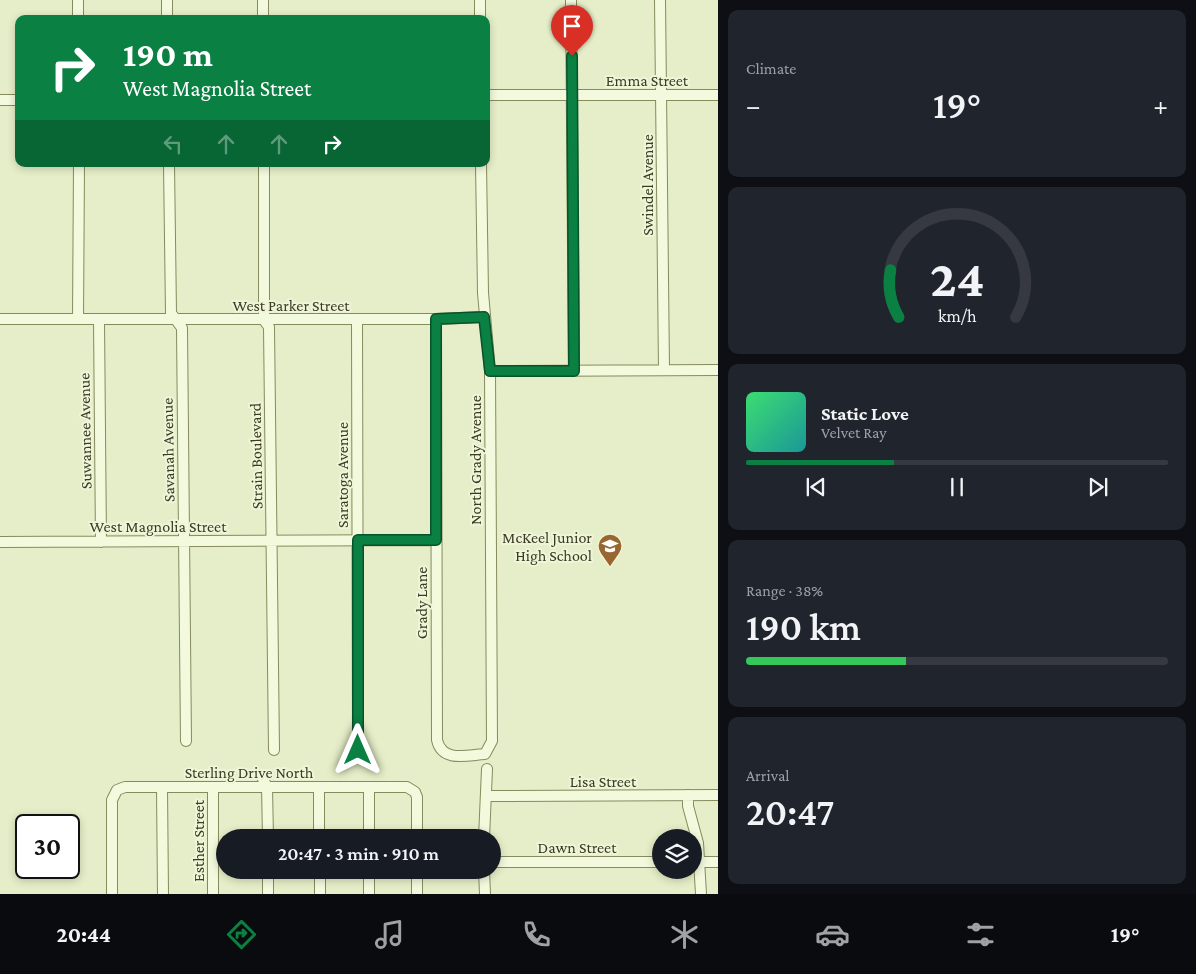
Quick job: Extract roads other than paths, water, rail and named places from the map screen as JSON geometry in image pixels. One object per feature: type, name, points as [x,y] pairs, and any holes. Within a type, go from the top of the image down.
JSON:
[{"type":"street","points":[[78,0],[78,15]]},
{"type":"street","points":[[167,0],[167,15]]},
{"type":"street","points":[[263,0],[263,15]]},
{"type":"street","points":[[480,0],[480,15]]},
{"type":"street","points":[[571,0],[574,371]]},
{"type":"street","name":"Swindel Avenue","points":[[660,0],[664,370]]},
{"type":"street","name":"Emma Street","points":[[490,95],[718,95]]},
{"type":"street","points":[[0,100],[15,100]]},
{"type":"street","points":[[0,319],[78,319],[79,167]]},
{"type":"street","name":"Savanah Avenue","points":[[169,167],[171,313],[182,328],[186,741]]},
{"type":"street","name":"Strain Boulevard","points":[[264,167],[264,320],[269,327],[274,750]]},
{"type":"street","name":"North Grady Avenue","points":[[481,167],[484,317],[490,371],[492,741],[485,754]]},
{"type":"street","name":"West Parker Street","points":[[78,319],[264,320],[484,317]]},
{"type":"street","name":"Saratoga Avenue","points":[[357,319],[358,750]]},
{"type":"street","name":"Grady Lane","points":[[436,319],[438,745],[447,754],[454,756],[485,754]]},
{"type":"street","name":"Suwannee Avenue","points":[[99,320],[101,542]]},
{"type":"street","points":[[490,371],[718,370]]},
{"type":"street","name":"West Magnolia Street","points":[[0,542],[436,540]]},
{"type":"street","points":[[484,829],[487,769]]},
{"type":"street","points":[[262,777],[267,787],[268,829]]},
{"type":"street","name":"Sterling Drive North","points":[[112,894],[112,800],[116,792],[125,787],[407,787],[413,790],[417,796],[417,829]]},
{"type":"street","points":[[162,787],[163,894]]},
{"type":"street","name":"Esther Street","points":[[213,787],[213,894]]},
{"type":"street","points":[[319,787],[319,829]]},
{"type":"street","points":[[369,787],[369,829]]},
{"type":"street","points":[[688,795],[692,829]]},
{"type":"street","name":"Lisa Street","points":[[487,796],[718,795]]},
{"type":"street","name":"Dawn Street","points":[[501,862],[652,862]]},
{"type":"street","points":[[702,862],[718,862]]},
{"type":"street","points":[[268,879],[268,894]]},
{"type":"street","points":[[320,879],[320,894]]},
{"type":"street","points":[[369,879],[369,894]]},
{"type":"street","points":[[417,879],[417,894]]},
{"type":"street","points":[[484,879],[485,894]]},
{"type":"street","points":[[699,879],[701,894]]},
{"type":"place","name":"McKeel Junior High School","points":[[610,567]]}]
